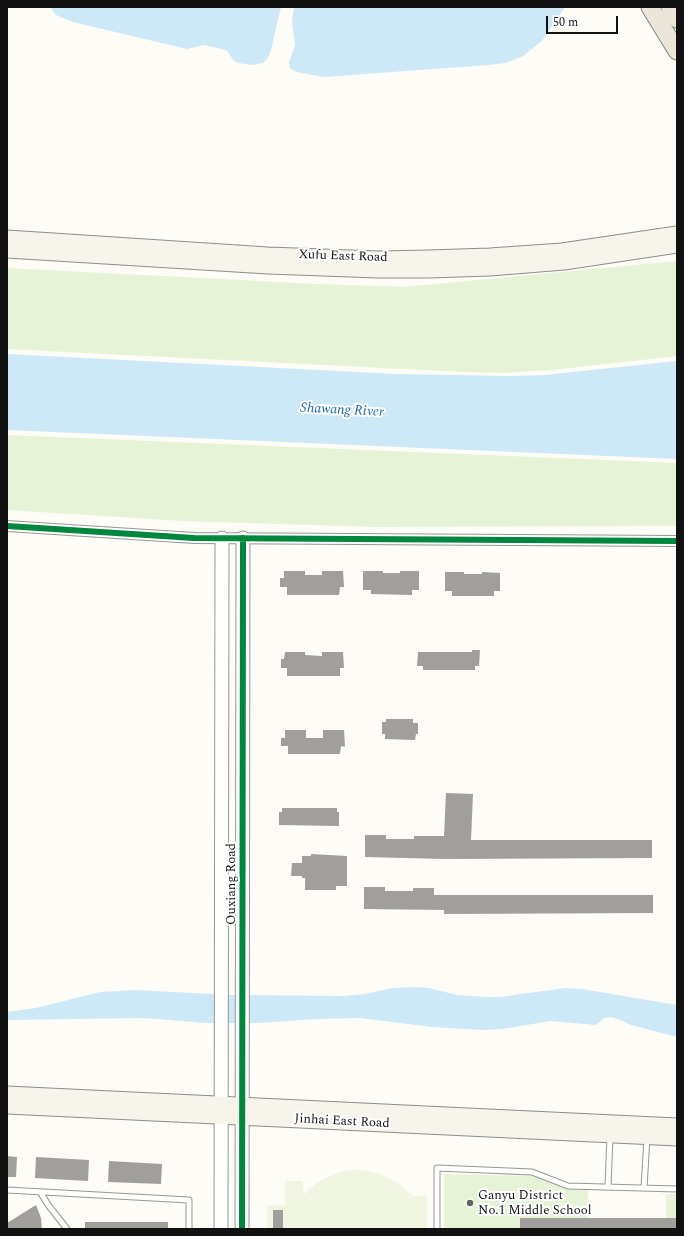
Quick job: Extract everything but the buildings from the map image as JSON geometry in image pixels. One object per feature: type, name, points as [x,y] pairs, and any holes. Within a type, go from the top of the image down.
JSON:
[{"type":"highway","points":[[650,7],[677,51]]},
{"type":"highway","points":[[670,7],[677,18]]},
{"type":"main road","name":"Xufu East Road","points":[[7,238],[276,255],[345,258],[413,258],[490,256],[562,251],[677,234]]},
{"type":"main road","name":"Xufu East Road","points":[[7,250],[268,266],[358,270],[406,270],[490,268],[532,265],[623,254],[677,245]]},
{"type":"main road","name":"Jinhai East Road","points":[[7,1094],[221,1110]]},
{"type":"main road","name":"Jinhai East Road","points":[[7,1106],[221,1110],[677,1126]]},
{"type":"main road","name":"Jinhai East Road","points":[[243,1111],[677,1138]]},
{"type":"street","points":[[7,526],[194,538],[677,541]]},
{"type":"street","name":"Ouxiang Road","points":[[221,1229],[222,538]]},
{"type":"street","name":"Ouxiang Road","points":[[242,1229],[243,538]]},
{"type":"lane","points":[[608,1187],[610,1135]]},
{"type":"lane","points":[[644,1188],[647,1137]]},
{"type":"lane","points":[[437,1229],[437,1168],[532,1172],[568,1186],[677,1190]]},
{"type":"lane","points":[[7,1190],[189,1200],[189,1229]]},
{"type":"lane","points":[[40,1192],[67,1229]]},
{"type":"green space","points":[[677,261],[677,356],[553,370],[501,373],[7,349],[7,268],[404,287]]},
{"type":"green space","points":[[7,435],[677,463],[677,526],[374,527],[183,521],[7,510]]},
{"type":"green space","points":[[362,1170],[381,1174],[398,1183],[413,1196],[427,1196],[427,1229],[267,1229],[267,1206],[285,1205],[285,1181],[303,1181],[303,1195],[325,1178],[343,1171]]},
{"type":"green space","points":[[444,1174],[534,1176],[566,1189],[588,1189],[588,1218],[520,1218],[520,1229],[444,1229]]},
{"type":"green space","points":[[666,1194],[677,1194],[677,1218],[666,1218]]},
{"type":"water","points":[[50,7],[281,7],[270,54],[263,63],[251,65],[234,61],[227,51],[222,49],[204,45],[187,49],[73,22],[56,15]]},
{"type":"water","points":[[294,7],[565,7],[542,41],[523,56],[506,63],[324,77],[301,73],[290,68],[289,62],[295,45],[292,21]]},
{"type":"water","name":"Shawang River","points":[[7,354],[396,374],[509,376],[544,375],[677,361],[677,459],[7,430]]},
{"type":"water","points":[[393,988],[429,988],[457,995],[486,997],[500,997],[565,988],[582,989],[677,1005],[677,1037],[631,1025],[611,1017],[604,1018],[596,1025],[550,1021],[503,1029],[482,1030],[432,1027],[360,1018],[259,1023],[205,1023],[144,1018],[7,1020],[7,1012],[36,1008],[100,992],[135,990],[232,995],[344,996],[365,994]]},
{"type":"cycle path","points":[[7,526],[194,538],[677,541]]},
{"type":"cycle path","points":[[242,1229],[243,538]]},
{"type":"place","name":"Ganyu District No.1 Middle School","points":[[470,1203]]}]
